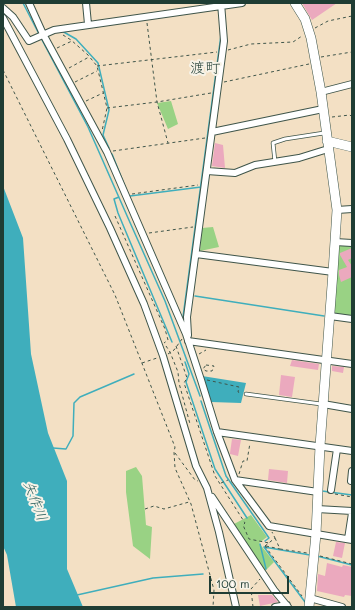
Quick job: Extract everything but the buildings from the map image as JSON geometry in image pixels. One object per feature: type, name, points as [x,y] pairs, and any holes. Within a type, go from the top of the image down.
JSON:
[{"type":"street","points":[[29,3],[43,34],[107,152],[186,334],[217,432],[236,480],[269,526],[350,539],[352,512],[317,509]]},
{"type":"street","points":[[86,3],[88,24]]},
{"type":"street","points":[[3,8],[13,17],[29,41],[54,30],[242,3]]},
{"type":"street","points":[[295,3],[304,19],[315,61],[321,92],[337,210],[334,242],[334,272],[326,362],[316,534],[310,603],[342,607]]},
{"type":"street","points":[[188,341],[187,318],[224,41],[221,5]]},
{"type":"street","points":[[3,18],[67,139],[110,228],[144,304],[163,356],[196,466],[216,505],[227,518],[264,575],[288,606]]},
{"type":"street","points":[[321,92],[352,84]]},
{"type":"street","points":[[211,135],[323,114]]},
{"type":"street","points":[[207,170],[235,173],[255,166],[299,158],[327,141],[352,147]]},
{"type":"street","points":[[337,210],[352,209]]},
{"type":"street","points":[[334,242],[352,243]]},
{"type":"street","points":[[196,254],[334,272]]},
{"type":"street","points":[[330,316],[352,319]]},
{"type":"street","points":[[188,341],[326,362],[352,364]]},
{"type":"street","points":[[323,404],[352,408]]},
{"type":"street","points":[[217,432],[352,451]]},
{"type":"street","points":[[331,490],[337,449]]},
{"type":"street","points":[[351,481],[352,471]]},
{"type":"street","points":[[236,480],[318,492]]},
{"type":"street","points":[[206,486],[236,607]]},
{"type":"street","points":[[275,607],[288,606]]},
{"type":"lane","points":[[275,162],[273,143],[285,139],[327,141]]},
{"type":"lane","points":[[246,394],[323,404]]},
{"type":"path","points":[[146,16],[157,102],[168,143]]},
{"type":"path","points":[[97,66],[223,51],[251,44],[293,42],[308,31],[328,21],[352,16]]},
{"type":"path","points":[[54,30],[73,41],[97,66],[107,108],[101,141]]},
{"type":"path","points":[[52,51],[73,41]]},
{"type":"path","points":[[218,84],[352,52]]},
{"type":"path","points":[[63,71],[90,57]]},
{"type":"path","points":[[3,70],[115,295],[175,447],[175,468],[191,504],[214,590],[213,607]]},
{"type":"path","points":[[70,84],[98,70]]},
{"type":"path","points":[[107,108],[157,102],[217,92]]},
{"type":"path","points":[[81,104],[103,93]]},
{"type":"path","points":[[323,114],[350,115],[352,117]]},
{"type":"path","points":[[107,152],[211,135]]},
{"type":"path","points":[[125,195],[205,184]]},
{"type":"path","points":[[115,216],[165,329],[168,340],[164,343],[170,352],[178,372],[179,383],[191,428]]},
{"type":"path","points":[[142,234],[200,226]]},
{"type":"path","points":[[174,350],[186,334]]},
{"type":"path","points":[[176,346],[187,378],[184,384],[215,476],[245,523],[243,525],[249,539],[269,542]]},
{"type":"path","points":[[142,363],[163,356]]},
{"type":"path","points":[[206,365],[214,366],[212,371],[206,371],[203,369],[205,367],[206,365]]},
{"type":"path","points":[[212,381],[239,387],[238,392],[246,394]]},
{"type":"path","points":[[236,480],[243,461],[247,461],[252,437]]},
{"type":"path","points":[[174,452],[195,480],[206,486]]},
{"type":"path","points":[[220,483],[226,480]]},
{"type":"path","points":[[145,509],[154,506],[164,508],[190,502]]},
{"type":"path","points":[[269,526],[280,548]]},
{"type":"path","points":[[265,546],[275,538]]},
{"type":"path","points":[[265,546],[314,554],[352,564]]},
{"type":"path","points":[[265,546],[310,603]]},
{"type":"path","points":[[253,607],[251,589],[264,575]]},
{"type":"green space","points":[[171,101],[178,124],[168,129],[157,103]]},
{"type":"green space","points":[[213,227],[219,247],[200,251],[202,228]]},
{"type":"green space","points":[[352,244],[352,317],[333,314],[338,245]]},
{"type":"green space","points":[[136,467],[142,476],[146,525],[152,527],[150,559],[133,546],[126,492],[126,471]]},
{"type":"green space","points":[[251,515],[267,537],[259,543],[274,562],[264,572],[234,524]]},
{"type":"water","name":"矢作川","points":[[3,186],[23,238],[31,354],[48,433],[67,481],[67,569],[83,607],[16,607],[7,555],[3,546]]},
{"type":"water","points":[[202,376],[246,383],[241,403],[211,402]]},
{"type":"waterway","points":[[23,3],[39,34]]},
{"type":"waterway","points":[[62,31],[76,39],[98,63],[109,110],[103,135],[109,148]]},
{"type":"waterway","points":[[183,317],[221,35]]},
{"type":"waterway","points":[[41,38],[88,127],[165,301],[200,396]]},
{"type":"waterway","points":[[112,154],[126,189]]},
{"type":"waterway","points":[[130,196],[201,187]]},
{"type":"waterway","points":[[119,197],[114,199],[118,213],[172,342]]},
{"type":"waterway","points":[[195,296],[324,316]]},
{"type":"waterway","points":[[185,362],[189,374],[186,382],[215,469],[247,518]]},
{"type":"waterway","points":[[53,448],[66,449],[73,436],[74,403],[80,397],[134,374]]},
{"type":"waterway","points":[[201,401],[226,476],[269,538],[265,541]]},
{"type":"waterway","points":[[322,491],[352,495]]},
{"type":"waterway","points":[[260,544],[266,569]]},
{"type":"waterway","points":[[264,547],[305,602]]},
{"type":"waterway","points":[[264,547],[310,555]]},
{"type":"waterway","points":[[317,556],[352,565]]},
{"type":"waterway","points":[[77,595],[153,578],[203,574]]},
{"type":"district","name":"渡町","points":[[205,68]]}]
